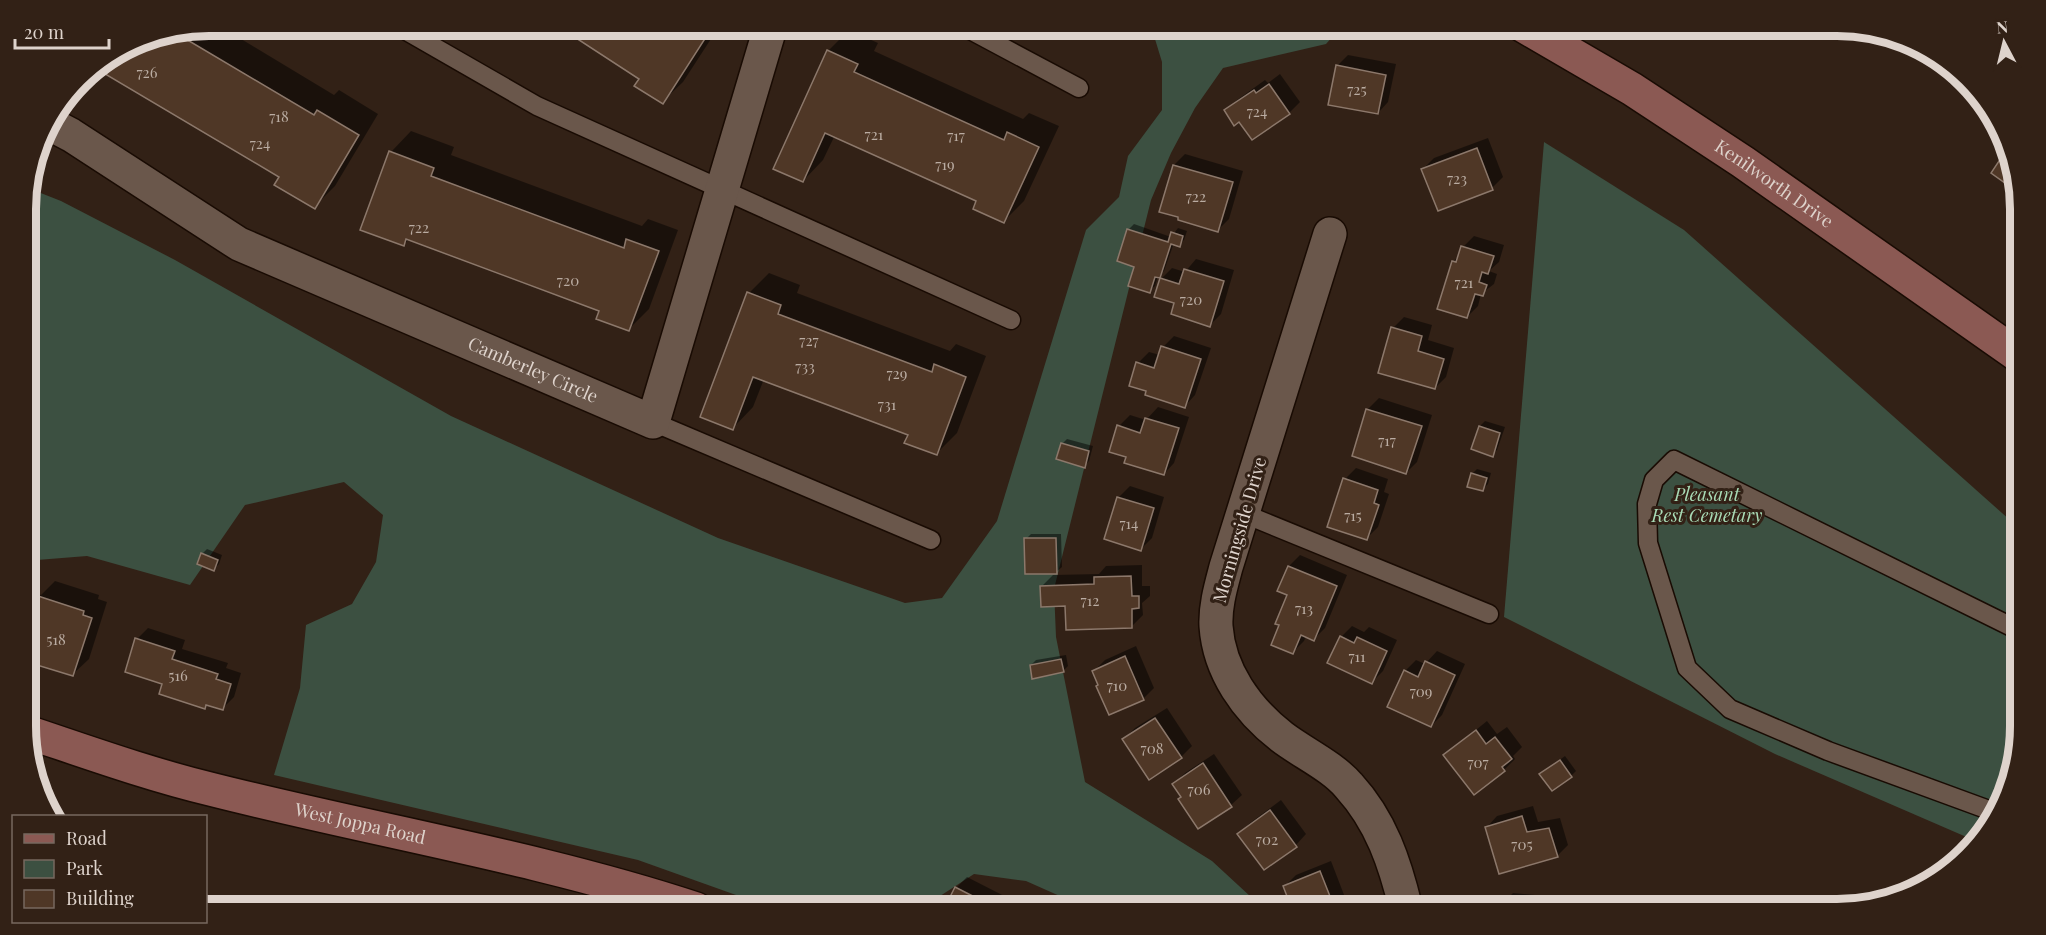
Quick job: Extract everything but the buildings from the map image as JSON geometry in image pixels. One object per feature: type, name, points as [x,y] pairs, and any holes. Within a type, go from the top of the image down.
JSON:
[{"type":"street","points":[[653,422],[768,36]]},
{"type":"street","name":"Kenilworth Drive","points":[[1539,36],[1632,89],[2009,343]]},
{"type":"street","name":"Camberley Circle","points":[[56,127],[239,244],[653,422]]},
{"type":"street","name":"Morningside Drive","points":[[1330,234],[1242,513],[1218,600],[1216,626],[1222,656],[1234,685],[1252,709],[1281,737],[1347,784],[1372,816],[1390,852],[1403,899]]},
{"type":"street","name":"West Joppa Road","points":[[36,735],[208,789],[531,864],[662,899]]},
{"type":"lane","points":[[414,36],[537,106],[1011,320]]},
{"type":"lane","points":[[980,36],[1079,88]]},
{"type":"lane","points":[[653,422],[931,540]]},
{"type":"lane","points":[[1988,810],[1828,751],[1730,709],[1687,668],[1648,543],[1647,504],[1654,480],[1674,460],[2010,626]]},
{"type":"lane","points":[[1242,513],[1489,614]]},
{"type":"green space","points":[[1154,36],[1333,36],[1326,44],[1223,68],[1195,108],[1171,153],[1151,200],[1054,589],[1056,637],[1085,782],[1212,861],[1253,899],[1066,899],[1026,881],[974,874],[935,899],[747,899],[638,860],[274,775],[300,688],[306,625],[352,604],[376,562],[383,515],[344,482],[245,505],[190,585],[87,556],[36,561],[37,191],[61,201],[175,260],[451,416],[718,538],[905,603],[942,598],[997,521],[1086,230],[1119,197],[1128,156],[1162,110],[1162,62]]},
{"type":"green space","name":"Pleasant Rest Cemetary","points":[[1544,142],[1684,230],[2010,520],[2010,726],[2009,749],[2004,771],[1987,813],[1968,838],[1775,754],[1504,617]]}]
